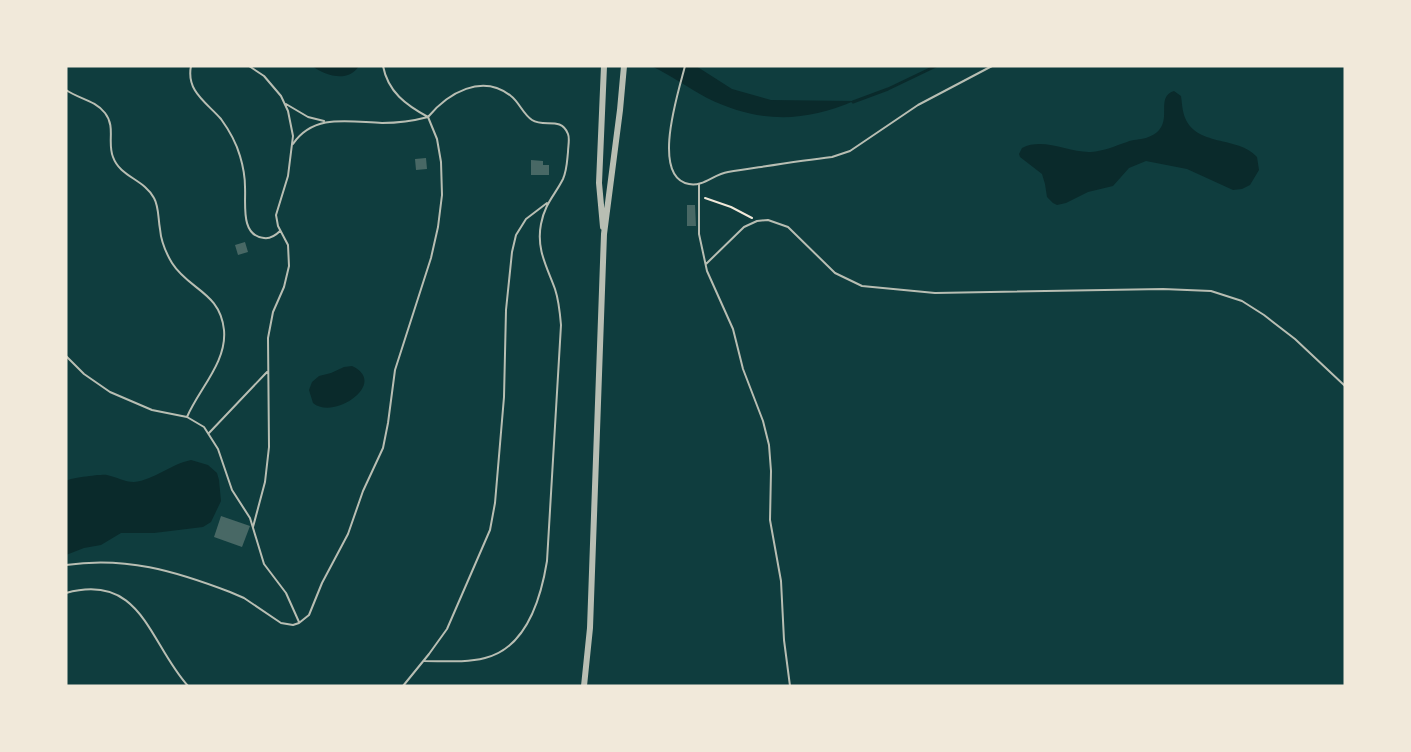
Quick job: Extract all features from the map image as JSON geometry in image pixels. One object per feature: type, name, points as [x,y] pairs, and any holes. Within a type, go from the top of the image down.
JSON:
[{"type":"street","points":[[604,66],[599,183],[604,234]]},
{"type":"street","points":[[584,686],[590,628],[604,234],[624,66]]},
{"type":"lane","points":[[191,66],[190,76],[194,90],[221,120],[240,154],[245,178],[245,216],[250,228],[262,238],[270,238],[280,231]]},
{"type":"lane","points":[[249,66],[270,82],[285,103],[291,119],[292,144],[288,176],[276,214],[280,231],[288,245],[289,266],[284,287],[269,326],[270,447],[265,482],[253,527]]},
{"type":"lane","points":[[66,565],[108,561],[149,567],[244,598],[281,623],[293,625],[309,615],[322,583],[343,547],[363,490],[378,460],[386,436],[395,370],[431,258],[441,211],[441,162],[437,139],[428,117],[398,97],[388,83],[383,66]]},
{"type":"lane","points":[[685,66],[668,150],[675,175],[681,181],[689,184],[699,184],[721,174],[832,157],[850,151],[918,105],[993,66]]},
{"type":"lane","points":[[285,103],[300,113],[324,121],[391,123],[428,117],[450,96],[469,87],[484,85],[506,92],[536,122],[556,122],[561,125],[565,128],[568,137],[567,165],[563,178],[548,203],[540,232],[540,251],[558,300],[561,326],[545,576],[529,620],[516,639],[504,650],[490,657],[476,660],[424,661]]},
{"type":"lane","points":[[66,90],[92,101],[107,116],[112,129],[113,157],[120,169],[144,185],[155,199],[162,242],[172,263],[185,279],[206,293],[220,314],[224,331],[219,358],[187,417]]},
{"type":"lane","points":[[292,144],[306,130],[324,121]]},
{"type":"lane","points":[[699,184],[699,234],[706,264],[712,286],[736,340],[743,369],[763,421],[769,445],[770,520],[782,592],[784,640],[790,686]]},
{"type":"lane","points":[[403,686],[438,643],[454,614],[490,530],[495,503],[504,397],[506,310],[512,252],[516,235],[526,219],[548,203]]},
{"type":"lane","points":[[706,264],[744,227],[757,221],[772,221],[788,227],[835,273],[862,286],[935,293],[1163,289],[1221,293],[1242,301],[1280,326],[1345,386]]},
{"type":"lane","points":[[66,356],[84,374],[110,392],[152,410],[187,417],[199,423],[209,433],[219,449],[232,490],[253,527],[264,564],[286,593],[299,623]]},
{"type":"lane","points":[[209,433],[268,372]]},
{"type":"lane","points":[[66,593],[97,589],[115,594],[132,604],[144,618],[188,686]]},
{"type":"path","points":[[699,195],[731,207],[757,221]]},
{"type":"water","points":[[312,66],[359,66],[349,75],[337,76],[324,73]]},
{"type":"water","points":[[651,66],[696,66],[732,89],[771,100],[854,101],[817,113],[799,116],[762,116],[707,98]]},
{"type":"water","points":[[1174,91],[1181,96],[1184,115],[1197,132],[1249,150],[1257,157],[1259,170],[1250,185],[1233,190],[1187,169],[1146,161],[1129,168],[1113,186],[1088,192],[1057,205],[1047,197],[1042,174],[1020,157],[1022,148],[1030,145],[1048,145],[1091,152],[1146,138],[1156,133],[1161,127],[1164,120],[1165,100]]},
{"type":"water","points":[[352,366],[362,373],[364,381],[361,390],[354,398],[333,407],[322,407],[313,403],[309,390],[312,382],[319,376]]},
{"type":"water","points":[[191,460],[208,465],[217,473],[221,501],[211,522],[203,527],[154,533],[121,533],[101,545],[66,555],[66,481],[104,475],[127,481],[141,481]]},
{"type":"building","points":[[426,158],[427,169],[416,170],[415,159]]},
{"type":"building","points":[[531,160],[543,161],[543,165],[549,165],[549,175],[531,175]]},
{"type":"building","points":[[687,205],[695,205],[696,226],[687,226]]},
{"type":"building","points":[[245,242],[248,252],[238,255],[235,245]]},
{"type":"building","points":[[221,516],[250,526],[242,547],[214,537]]},
{"type":"waterway","points":[[853,102],[888,89],[936,66]]}]
